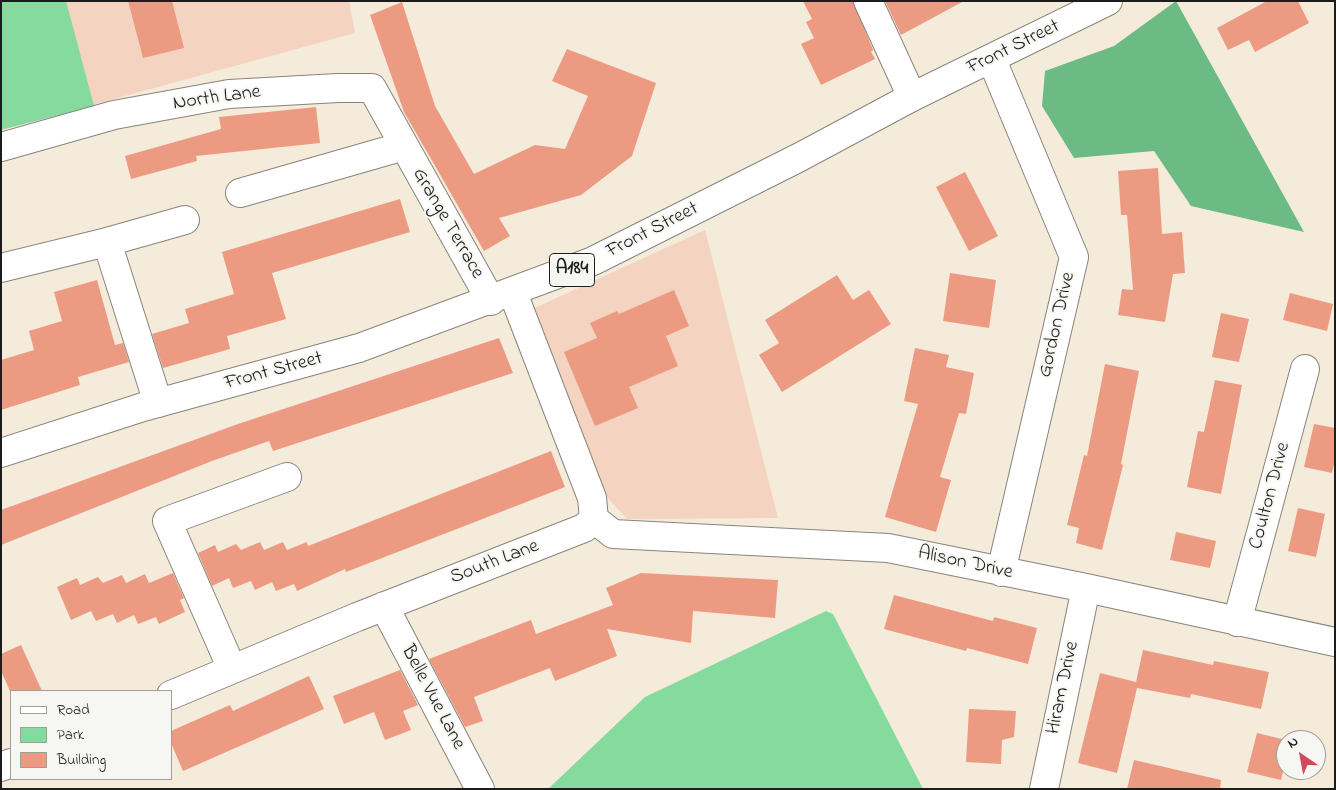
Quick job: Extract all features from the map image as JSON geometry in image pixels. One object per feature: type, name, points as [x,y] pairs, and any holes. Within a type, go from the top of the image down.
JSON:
[{"type":"street","points":[[868,1],[912,98]]},
{"type":"street","name":"Front Street","points":[[1,453],[158,404],[360,348],[502,297],[593,261],[800,157],[912,98],[1108,1]]},
{"type":"street","name":"Gordon Drive","points":[[992,60],[1074,257],[1000,572]]},
{"type":"street","name":"North Lane","points":[[1,147],[114,115],[229,94],[338,88],[372,88],[404,146]]},
{"type":"street","points":[[240,193],[404,146]]},
{"type":"street","name":"Grange Terrace","points":[[404,146],[502,297]]},
{"type":"street","points":[[1,268],[107,242],[185,220]]},
{"type":"street","points":[[107,242],[158,404]]},
{"type":"street","points":[[502,297],[592,498],[594,519]]},
{"type":"street","name":"Coulton Drive","points":[[1237,622],[1305,369]]},
{"type":"street","points":[[232,670],[167,521],[287,477]]},
{"type":"street","name":"Alison Drive","points":[[594,519],[613,534],[888,548],[1086,588],[1335,642]]},
{"type":"street","name":"South Lane","points":[[172,695],[384,606],[584,528],[594,519]]},
{"type":"street","name":"Hiram Drive","points":[[1044,789],[1086,588]]},
{"type":"street","name":"Belle Vue Lane","points":[[384,606],[480,789]]},
{"type":"shaded area","points":[[1,1],[349,1],[355,33],[1,130]]},
{"type":"shaded area","points":[[705,230],[778,518],[627,519],[598,487],[528,311]]},
{"type":"green space","points":[[1,1],[66,1],[94,106],[1,130]]},
{"type":"green space","points":[[1176,1],[1304,232],[1191,206],[1154,151],[1074,158],[1042,106],[1045,71],[1114,46]]},
{"type":"green space","points":[[826,611],[833,614],[923,789],[548,789],[645,697]]},
{"type":"building","points":[[128,1],[172,1],[184,48],[143,58]]},
{"type":"building","points":[[803,1],[853,1],[875,59],[821,85],[801,44],[814,38],[806,22],[812,19]]},
{"type":"building","points":[[885,1],[964,1],[901,35]]},
{"type":"building","points":[[1267,1],[1298,1],[1309,23],[1255,52],[1249,40],[1228,50],[1217,28]]},
{"type":"building","points":[[402,2],[435,106],[474,174],[535,145],[565,149],[588,96],[552,81],[567,49],[656,83],[632,156],[581,195],[499,218],[510,236],[484,251],[404,112],[370,15]]},
{"type":"building","points":[[316,107],[320,143],[196,156],[197,161],[131,179],[125,156],[221,129],[219,117]]},
{"type":"building","points":[[1158,168],[1162,234],[1182,232],[1185,273],[1173,274],[1165,322],[1118,315],[1122,289],[1133,290],[1127,215],[1121,215],[1118,171]]},
{"type":"building","points":[[965,172],[998,236],[969,251],[936,187]]},
{"type":"building","points":[[400,199],[410,232],[272,273],[286,319],[227,336],[230,349],[163,368],[152,334],[189,323],[185,309],[234,294],[222,252]]},
{"type":"building","points":[[950,273],[996,280],[989,328],[943,321]]},
{"type":"building","points":[[837,275],[853,300],[869,290],[891,324],[782,392],[759,355],[779,343],[765,320]]},
{"type":"building","points":[[97,280],[115,345],[123,343],[129,362],[78,377],[80,385],[1,410],[1,360],[34,350],[29,331],[62,321],[54,292]]},
{"type":"building","points":[[674,290],[689,326],[666,336],[678,366],[629,387],[638,408],[595,426],[564,352],[597,338],[590,323],[617,311],[619,314]]},
{"type":"building","points":[[1290,293],[1333,304],[1327,331],[1283,320]]},
{"type":"building","points":[[1221,313],[1249,319],[1239,362],[1212,357]]},
{"type":"building","points":[[499,338],[513,373],[273,451],[269,441],[212,461],[1,545],[1,510],[238,424]]},
{"type":"building","points":[[915,348],[949,355],[946,367],[974,373],[966,414],[959,413],[940,477],[951,480],[936,532],[885,517],[918,404],[904,401]]},
{"type":"building","points":[[1105,364],[1139,371],[1121,464],[1123,465],[1102,550],[1076,543],[1079,528],[1067,525],[1084,455],[1087,456]]},
{"type":"building","points":[[1215,380],[1242,385],[1221,494],[1187,487],[1198,431],[1204,432]]},
{"type":"building","points":[[1314,424],[1335,428],[1335,459],[1332,473],[1304,467]]},
{"type":"building","points":[[551,451],[565,487],[346,572],[345,569],[297,591],[294,584],[276,591],[272,582],[255,590],[251,581],[233,588],[229,578],[212,586],[198,553],[215,545],[218,552],[236,544],[241,550],[260,542],[264,550],[283,542],[287,550],[307,542],[308,546]]},
{"type":"building","points":[[1298,508],[1325,514],[1316,557],[1288,551]]},
{"type":"building","points":[[1176,532],[1216,541],[1210,568],[1170,560]]},
{"type":"building","points":[[173,573],[184,598],[180,600],[185,612],[159,624],[156,617],[138,624],[134,615],[117,623],[113,614],[96,621],[91,611],[71,620],[57,587],[77,578],[80,585],[98,577],[103,583],[122,575],[126,583],[145,574],[149,583]]},
{"type":"building","points":[[641,573],[778,580],[775,618],[693,611],[691,643],[607,629],[617,656],[555,681],[550,668],[474,697],[483,721],[465,727],[429,659],[531,620],[536,634],[613,605],[606,588]]},
{"type":"building","points":[[894,595],[993,621],[994,617],[1037,628],[1028,664],[967,648],[966,651],[884,629]]},
{"type":"building","points":[[21,645],[42,690],[10,691],[1,671],[1,654]]},
{"type":"building","points":[[1143,650],[1213,665],[1214,661],[1269,672],[1261,709],[1191,694],[1190,698],[1137,688],[1117,773],[1078,763],[1100,673],[1136,682]]},
{"type":"building","points":[[400,670],[418,705],[403,711],[411,730],[385,740],[374,712],[344,724],[333,696]]},
{"type":"building","points":[[309,676],[324,709],[183,771],[172,745],[172,731],[230,705],[233,711]]},
{"type":"building","points":[[969,709],[1016,711],[1014,737],[1002,740],[1001,764],[966,762]]},
{"type":"building","points":[[1257,733],[1276,738],[1276,779],[1247,772]]},
{"type":"building","points":[[1134,760],[1221,780],[1220,789],[1127,789]]}]
